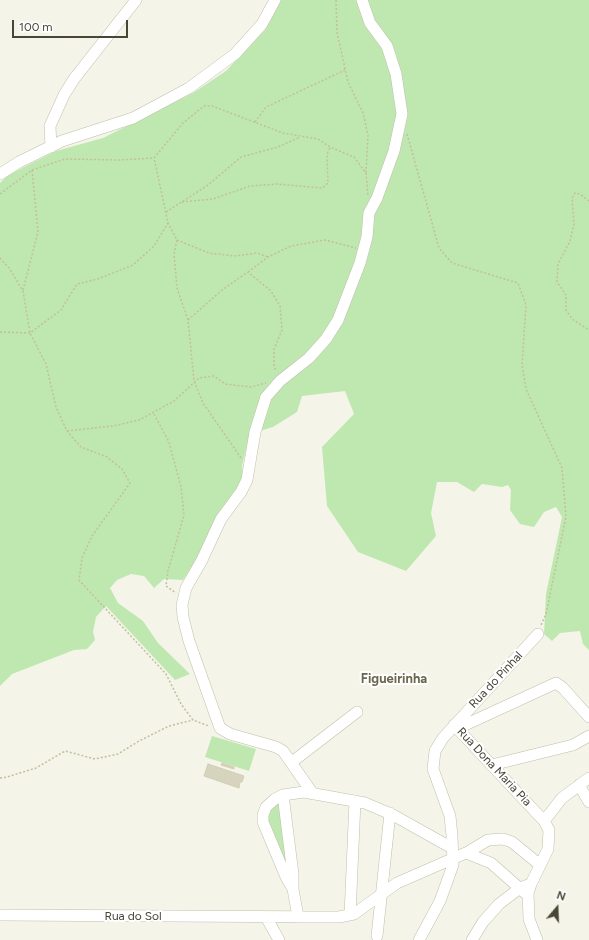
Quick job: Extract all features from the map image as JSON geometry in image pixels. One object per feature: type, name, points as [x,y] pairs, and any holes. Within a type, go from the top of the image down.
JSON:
[{"type":"street","points":[[51,147],[50,126],[64,95],[74,79],[136,0]]},
{"type":"street","points":[[0,174],[51,147],[133,118],[189,88],[235,54],[262,24],[275,0]]},
{"type":"street","points":[[313,794],[292,762],[280,749],[230,734],[220,728],[185,629],[182,611],[186,588],[205,554],[221,519],[245,486],[250,469],[258,419],[266,397],[278,383],[309,358],[326,339],[338,320],[364,249],[367,237],[369,212],[388,169],[400,127],[402,114],[400,95],[391,54],[383,39],[370,24],[362,0]]},
{"type":"street","name":"Rua do Pinhal","points":[[454,725],[538,634]]},
{"type":"street","points":[[454,725],[467,724],[555,684],[563,688],[589,717]]},
{"type":"street","points":[[292,762],[357,712]]},
{"type":"street","name":"Rua Dona Maria Pia","points":[[420,940],[442,896],[451,872],[452,853],[450,816],[435,777],[433,764],[438,744],[454,725],[544,820]]},
{"type":"street","points":[[492,765],[573,745],[589,736]]},
{"type":"street","points":[[472,940],[491,912],[525,886],[540,865],[548,849],[550,839],[549,830],[544,820],[562,798],[589,778]]},
{"type":"street","points":[[579,785],[589,802]]},
{"type":"street","points":[[293,889],[286,876],[263,819],[266,807],[275,799],[283,795],[296,792],[355,801],[390,813],[452,853]]},
{"type":"street","points":[[283,795],[293,874],[293,889],[298,917]]},
{"type":"street","points":[[350,915],[355,801]]},
{"type":"street","points":[[377,936],[390,813]]},
{"type":"street","points":[[466,853],[484,841],[504,839],[517,844],[540,865]]},
{"type":"street","points":[[350,915],[409,876],[452,853],[466,853],[491,863],[525,886],[528,897],[529,919],[537,940]]},
{"type":"street","name":"Rua do Sol","points":[[0,916],[339,917],[350,915]]},
{"type":"street","points":[[266,917],[279,940]]},
{"type":"path","points":[[336,0],[337,32],[345,70],[348,82],[363,113],[368,135],[366,172],[369,212]]},
{"type":"path","points":[[255,122],[266,107],[345,70]]},
{"type":"path","points":[[0,194],[32,170],[65,159],[119,160],[154,158],[183,123],[204,106],[212,106],[283,133],[318,139],[330,148],[354,157],[366,172]]},
{"type":"path","points":[[406,129],[439,248],[452,263],[518,283],[526,305],[522,365],[526,389],[562,468],[566,516],[546,614],[538,634]]},
{"type":"path","points":[[166,212],[208,185],[241,157],[278,147],[301,136]]},
{"type":"path","points":[[182,202],[212,199],[250,186],[277,184],[322,188],[328,183],[327,154],[330,148]]},
{"type":"path","points":[[154,158],[168,223],[177,240],[174,254],[177,288],[188,320],[194,381],[203,403],[250,469]]},
{"type":"path","points":[[23,291],[38,232],[32,170]]},
{"type":"path","points":[[589,201],[580,194],[575,193],[572,198],[574,224],[570,241],[558,264],[557,282],[566,295],[566,310],[572,319],[589,330]]},
{"type":"path","points":[[0,332],[30,333],[61,310],[77,284],[98,279],[133,265],[154,246],[168,223]]},
{"type":"path","points":[[177,240],[209,253],[234,256],[257,253],[268,257]]},
{"type":"path","points":[[188,320],[222,290],[268,257],[291,246],[325,240],[364,249]]},
{"type":"path","points":[[0,258],[9,268],[23,291],[30,333],[46,364],[56,408],[67,432],[82,447],[107,457],[122,469],[130,483],[92,536],[82,558],[79,580],[166,674],[181,704],[193,720],[210,727],[220,728]]},
{"type":"path","points":[[67,432],[113,426],[139,420],[154,414],[174,401],[199,378],[214,376],[224,384],[251,386],[278,383],[274,366],[274,349],[282,330],[280,306],[271,291],[248,272]]},
{"type":"path","points":[[154,414],[169,442],[181,487],[184,515],[168,571],[166,586],[183,599]]},
{"type":"path","points":[[0,778],[7,778],[36,768],[65,751],[95,758],[118,754],[139,741],[169,726],[193,720]]},
{"type":"green space","points":[[279,0],[589,0],[589,650],[583,644],[580,631],[560,633],[552,641],[544,634],[546,594],[562,517],[556,507],[544,512],[534,527],[520,524],[510,510],[511,490],[508,485],[502,487],[482,484],[474,492],[457,482],[437,482],[431,513],[436,536],[406,571],[358,552],[327,506],[322,447],[354,414],[345,391],[302,396],[297,412],[273,427],[250,434],[242,466],[243,475],[239,488],[222,508],[209,532],[204,549],[183,580],[164,579],[154,588],[144,576],[131,574],[117,580],[110,588],[118,603],[143,621],[158,643],[190,674],[175,680],[106,606],[96,617],[93,632],[95,640],[87,649],[74,650],[12,674],[0,686],[0,183],[8,175],[56,151],[103,138],[193,93],[226,71],[265,30]]},
{"type":"green space","points":[[212,736],[256,749],[249,771],[205,757]]},
{"type":"green space","points":[[283,795],[293,889],[263,815]]},
{"type":"building","points":[[222,763],[234,767],[234,769],[221,765]]},
{"type":"building","points":[[208,764],[244,776],[242,782],[240,782],[239,788],[204,776]]},
{"type":"district","name":"Figueirinha","points":[[394,679]]}]
